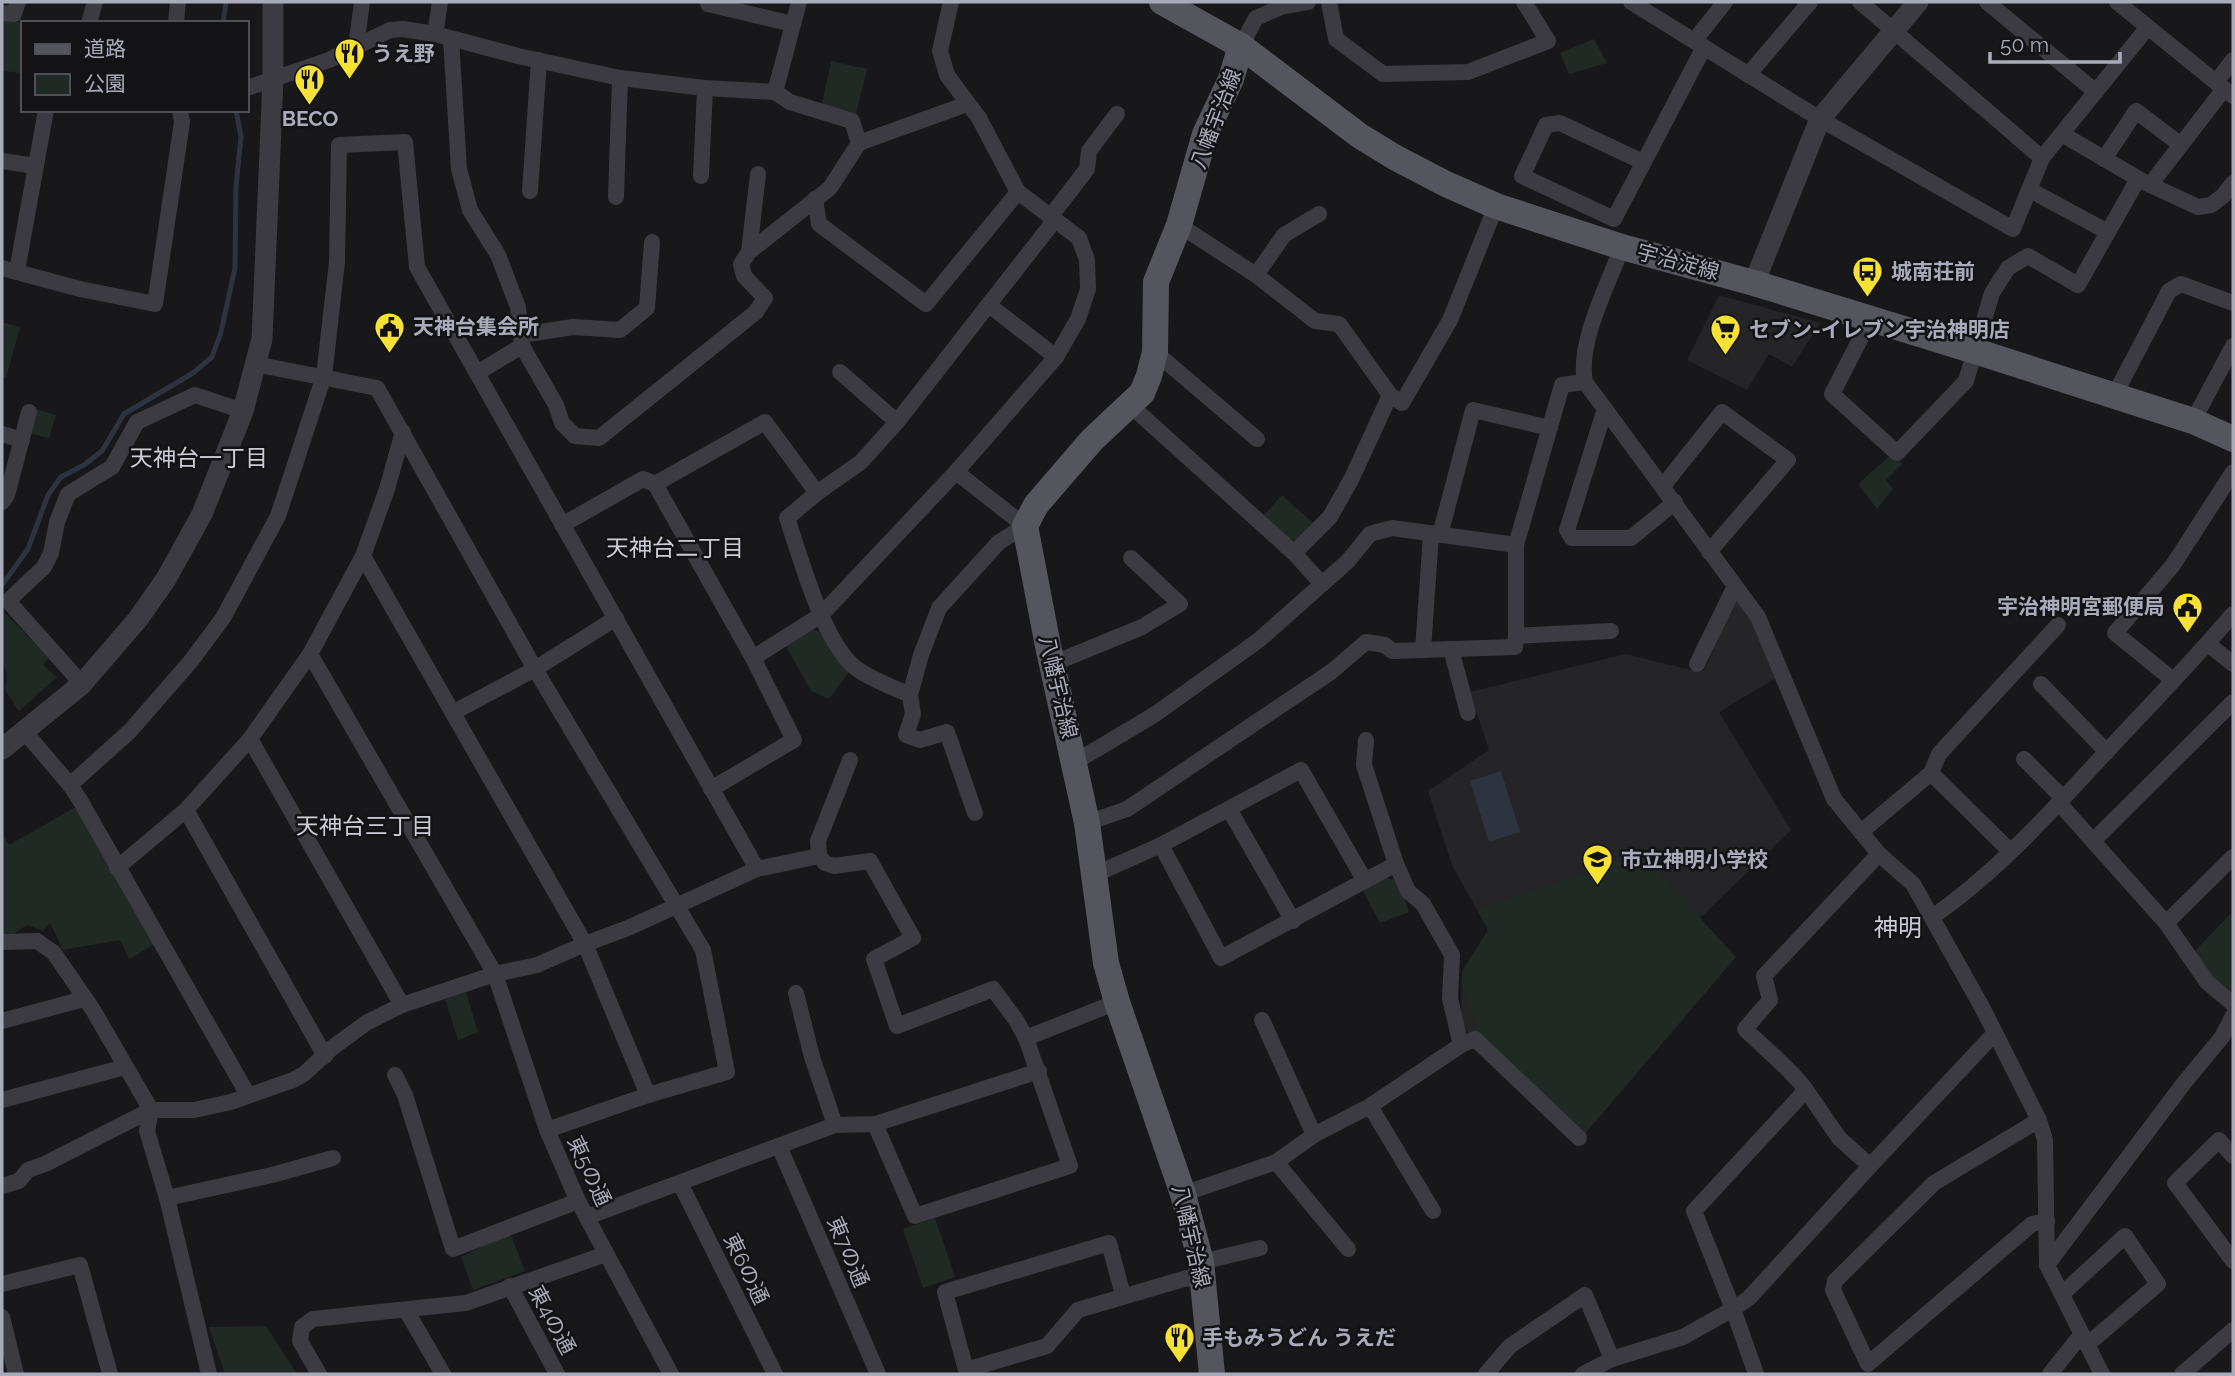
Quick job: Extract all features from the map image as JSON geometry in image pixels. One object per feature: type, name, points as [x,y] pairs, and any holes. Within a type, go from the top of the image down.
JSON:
[{"type":"main road","name":"宇治淀線","points":[[1162,2],[1241,46],[1347,126],[1396,158],[1446,184],[1496,205],[1546,223],[1611,235],[1754,283],[2193,421],[2233,439]]},
{"type":"main road","name":"八幡宇治線","points":[[1212,1374],[1203,1272],[1183,1194],[1117,1002],[1106,962],[1087,823],[1024,526],[1035,505],[1092,440],[1142,393],[1155,352],[1156,282],[1179,225],[1205,134],[1231,79],[1241,46]]},
{"type":"street","points":[[2,13],[13,14],[18,2]]},
{"type":"street","points":[[90,21],[95,2]]},
{"type":"street","points":[[176,21],[178,2]]},
{"type":"street","points":[[2,749],[82,684],[138,619],[166,579],[202,514],[243,411],[262,339],[273,79],[273,2]]},
{"type":"street","points":[[356,47],[362,2]]},
{"type":"street","points":[[440,2],[459,169],[470,210],[498,256],[518,307],[522,341],[556,405],[562,423],[575,436],[599,438],[756,312],[765,298],[744,276],[741,264],[749,252],[830,188],[859,143],[967,104]]},
{"type":"street","points":[[775,92],[799,2]]},
{"type":"street","points":[[753,658],[821,615],[956,472],[1056,357],[1078,319],[1088,289],[1087,260],[1079,238],[1018,192],[979,118],[947,75],[940,51],[951,2]]},
{"type":"street","points":[[1241,46],[1256,18],[1282,7],[1308,2]]},
{"type":"street","points":[[1329,2],[1336,39],[1382,75],[1468,72],[1548,41],[1524,2]]},
{"type":"street","points":[[1633,2],[1820,120],[2014,229],[2042,158],[2148,27]]},
{"type":"street","points":[[1725,2],[1699,44],[1611,235],[1584,349],[1582,368],[1585,382],[1758,617],[1834,799],[1880,853],[1913,884],[1995,1033],[2039,1120],[2045,1140],[2047,1265],[2102,1374]]},
{"type":"street","points":[[1748,75],[1810,2]]},
{"type":"street","points":[[1860,2],[2042,158]]},
{"type":"street","points":[[1754,283],[1820,120],[1918,2]]},
{"type":"street","points":[[1987,2],[2096,92]]},
{"type":"street","points":[[2117,2],[2224,89]]},
{"type":"street","points":[[708,4],[793,24]]},
{"type":"street","points":[[248,88],[329,60],[390,30],[403,29],[620,78],[705,88],[775,92],[790,102],[852,121],[859,143]]},
{"type":"street","points":[[530,191],[539,60]]},
{"type":"street","points":[[1870,320],[1832,394],[1897,453],[1966,381],[1993,293],[2008,268],[2028,256],[2078,285],[2108,232],[2144,182],[2181,145],[2224,89],[2233,60]]},
{"type":"street","points":[[616,197],[620,78]]},
{"type":"street","points":[[701,176],[705,88]]},
{"type":"street","points":[[2104,159],[2136,111],[2181,145]]},
{"type":"street","points":[[46,112],[9,269],[80,289],[155,304],[182,122],[180,112]]},
{"type":"street","points":[[910,695],[857,669],[839,652],[821,615],[787,518],[861,462],[897,422],[989,305],[1052,219],[1087,169],[1089,151],[1116,114]]},
{"type":"street","points":[[1611,235],[1522,176],[1546,125],[1560,122],[1643,162]]},
{"type":"street","points":[[2062,134],[2144,182],[2198,207],[2211,205],[2233,183]]},
{"type":"street","points":[[70,785],[130,731],[191,661],[223,618],[278,516],[324,376],[337,262],[339,145],[405,142],[417,267],[757,869]]},
{"type":"street","points":[[2,161],[35,166]]},
{"type":"street","points":[[749,252],[758,174]]},
{"type":"street","points":[[2030,190],[2108,232]]},
{"type":"street","points":[[815,199],[819,223],[926,304],[1018,192]]},
{"type":"street","points":[[1179,225],[1256,275],[1315,321],[1339,324],[1390,395],[1402,402],[1450,320],[1496,205]]},
{"type":"street","points":[[1256,275],[1284,235],[1319,214]]},
{"type":"street","points":[[477,373],[522,341],[573,327],[620,330],[647,308],[652,243]]},
{"type":"street","points":[[2114,396],[2169,291],[2180,284],[2233,303]]},
{"type":"street","points":[[989,305],[1056,357]]},
{"type":"street","points":[[2193,421],[2233,346]]},
{"type":"street","points":[[1155,352],[1257,439]]},
{"type":"street","points":[[256,364],[377,388],[535,669],[703,950],[727,1072],[648,1095],[547,1130]]},
{"type":"street","points":[[840,372],[897,422]]},
{"type":"street","points":[[1087,823],[1127,809],[1331,672],[1366,642],[1385,645],[1392,651],[1515,647],[1516,545],[1562,385],[1585,382]]},
{"type":"street","points":[[1294,553],[1330,517],[1352,478],[1390,395]]},
{"type":"street","points":[[82,684],[8,601],[44,567],[51,553],[57,522],[68,494],[112,467],[137,422],[195,396],[243,411]]},
{"type":"street","points":[[1130,405],[1294,553],[1322,584]]},
{"type":"street","points":[[1605,409],[1567,530],[1573,538],[1631,538],[1675,502]]},
{"type":"street","points":[[1423,650],[1435,535],[1473,410],[1550,428]]},
{"type":"street","points":[[2,502],[7,495],[29,412]]},
{"type":"street","points":[[1663,486],[1722,412],[1788,460],[1709,552]]},
{"type":"street","points":[[656,484],[765,422],[817,493]]},
{"type":"street","points":[[117,868],[186,810],[250,738],[310,654],[363,556],[387,489],[402,432]]},
{"type":"street","points":[[2,434],[22,440]]},
{"type":"street","points":[[956,472],[1024,526],[999,541],[939,608],[921,655],[910,695],[913,714],[906,735],[920,740],[947,732],[975,813]]},
{"type":"street","points":[[2173,680],[2115,633],[2173,565],[2233,472]]},
{"type":"street","points":[[562,525],[642,479],[656,484],[753,658],[794,740],[711,789]]},
{"type":"street","points":[[1075,762],[1154,715],[1259,640],[1348,561],[1370,534],[1392,528],[1516,545]]},
{"type":"street","points":[[363,556],[585,944],[648,1095]]},
{"type":"street","points":[[1052,664],[1142,627],[1180,604],[1131,558]]},
{"type":"street","points":[[1697,664],[1735,586]]},
{"type":"street","points":[[1933,917],[1954,902],[2061,801],[2233,614]]},
{"type":"street","points":[[454,712],[535,669],[616,618]]},
{"type":"street","points":[[1861,832],[1931,773],[1939,754],[2058,625]]},
{"type":"street","points":[[1517,636],[1611,631]]},
{"type":"street","points":[[2208,644],[2233,663]]},
{"type":"street","points":[[1451,649],[1460,704]]},
{"type":"street","name":"東5の通","points":[[310,654],[495,975],[547,1130],[578,1201],[671,1374]]},
{"type":"street","points":[[2041,684],[2106,752]]},
{"type":"street","points":[[2093,841],[2233,702]]},
{"type":"street","points":[[24,731],[70,785],[248,1095]]},
{"type":"street","points":[[250,738],[402,1004]]},
{"type":"street","points":[[1366,740],[1364,765],[1396,864],[1408,891],[1423,904],[1451,955],[1450,999],[1461,1045]]},
{"type":"street","points":[[2024,759],[2166,923],[2207,982],[2233,1004]]},
{"type":"street","points":[[849,760],[818,841],[819,856],[825,863],[834,866],[870,861],[914,938],[874,959],[897,1026],[993,989],[1026,1038],[1070,1166],[915,1216],[875,1124]]},
{"type":"street","points":[[1096,874],[1161,845],[1301,770],[1365,881]]},
{"type":"street","points":[[1931,773],[2010,851]]},
{"type":"street","points":[[1229,809],[1293,921]]},
{"type":"street","points":[[186,810],[326,1056]]},
{"type":"street","points":[[1161,845],[1221,958],[1396,864]]},
{"type":"street","points":[[1870,1166],[1839,1138],[1797,1076],[1772,1057],[1745,1029],[1770,1000],[1764,976],[1880,853]]},
{"type":"street","points":[[2,1186],[19,1181],[28,1170],[151,1110],[194,1110],[231,1102],[293,1080],[375,1017],[402,1004],[537,965],[628,928],[757,869],[819,856]]},
{"type":"street","points":[[2166,923],[2233,857]]},
{"type":"street","points":[[2,942],[37,941],[54,953],[93,1010],[151,1110],[147,1131],[167,1198],[209,1374]]},
{"type":"street","points":[[796,993],[812,1057],[835,1125]]},
{"type":"street","points":[[2,1021],[85,999]]},
{"type":"street","points":[[1026,1038],[1117,1002]]},
{"type":"street","points":[[2047,1265],[2184,1083],[2222,1037],[2233,1016]]},
{"type":"street","points":[[1262,1020],[1314,1135]]},
{"type":"street","points":[[1583,1374],[1612,1359],[1683,1337],[1733,1310],[1749,1298],[1995,1033]]},
{"type":"street","points":[[1183,1194],[1276,1163],[1314,1135],[1370,1106],[1461,1045],[1475,1039],[1578,1138]]},
{"type":"street","points":[[2,1100],[125,1067]]},
{"type":"street","points":[[587,1217],[835,1125],[875,1124],[1039,1071]]},
{"type":"street","points":[[395,1075],[405,1095],[453,1249],[578,1201]]},
{"type":"street","points":[[1756,1374],[1694,1211],[1806,1090]]},
{"type":"street","points":[[1370,1106],[1433,1211]]},
{"type":"street","points":[[2039,1120],[1934,1183],[1835,1281],[1833,1290],[1868,1364],[2032,1224],[2047,1221]]},
{"type":"street","points":[[2233,1156],[2219,1140],[2175,1183],[2233,1261]]},
{"type":"street","name":"東7の通","points":[[779,1146],[878,1374]]},
{"type":"street","points":[[167,1198],[272,1175],[332,1158]]},
{"type":"street","points":[[1276,1163],[1348,1249]]},
{"type":"street","name":"東6の通","points":[[680,1183],[775,1374]]},
{"type":"street","points":[[2050,1374],[2084,1340],[2158,1284],[2125,1236],[2062,1293]]},
{"type":"street","points":[[1124,1295],[1108,1243],[945,1292],[966,1370],[1047,1346],[1078,1310],[1187,1278],[1260,1248]]},
{"type":"street","points":[[319,1374],[300,1341],[302,1327],[313,1319],[466,1303],[606,1254]]},
{"type":"street","points":[[2,1284],[80,1265],[110,1374]]},
{"type":"street","name":"東4の通","points":[[510,1286],[557,1374]]},
{"type":"street","points":[[1486,1374],[1510,1346],[1585,1295],[1612,1359]]},
{"type":"street","points":[[406,1310],[443,1374]]},
{"type":"street","points":[[3,1325],[16,1374]]},
{"type":"street","points":[[2182,1374],[2233,1330]]},
{"type":"shaded area","points":[[1719,295],[1820,323],[1792,367],[1769,354],[1747,390],[1687,360]]},
{"type":"shaded area","name":"市立神明小学校","points":[[1736,597],[1751,621],[1776,678],[1719,712],[1791,830],[1700,918],[1736,957],[1469,1037],[1461,1014],[1462,971],[1488,930],[1452,865],[1428,791],[1489,750],[1470,692],[1626,654],[1699,672],[1705,669]]},
{"type":"green space","points":[[2,18],[21,23],[21,73],[2,71]]},
{"type":"green space","points":[[1594,39],[1607,63],[1569,74],[1560,53]]},
{"type":"green space","points":[[831,61],[867,69],[856,114],[822,104]]},
{"type":"green space","points":[[2,322],[20,327],[6,378],[2,377]]},
{"type":"green space","points":[[36,409],[56,415],[49,438],[29,433]]},
{"type":"green space","points":[[1892,454],[1902,464],[1886,480],[1893,489],[1877,509],[1858,484]]},
{"type":"green space","points":[[1282,495],[1313,523],[1299,539],[1289,542],[1263,516]]},
{"type":"green space","points":[[5,613],[49,658],[43,665],[57,677],[19,711],[5,690],[7,676],[2,656],[2,617]]},
{"type":"green space","points":[[812,629],[821,632],[831,652],[849,672],[829,699],[811,691],[786,646]]},
{"type":"green space","points":[[76,807],[155,944],[129,959],[120,940],[63,950],[50,923],[43,931],[27,925],[10,936],[2,936],[2,832],[9,845]]},
{"type":"green space","points":[[1642,855],[1736,957],[1584,1135],[1480,1035],[1462,987],[1462,971],[1488,930],[1477,909]]},
{"type":"green space","points":[[1385,878],[1395,880],[1409,912],[1380,923],[1363,891]]},
{"type":"green space","points":[[2233,911],[2233,993],[2210,975],[2193,953]]},
{"type":"green space","points":[[466,992],[478,1032],[458,1040],[445,999]]},
{"type":"green space","points":[[935,1218],[955,1277],[923,1288],[903,1229]]},
{"type":"green space","points":[[510,1233],[525,1271],[473,1290],[461,1257]]},
{"type":"green space","points":[[266,1326],[297,1374],[225,1374],[209,1327]]},
{"type":"water","points":[[1501,771],[1520,832],[1489,842],[1470,781]]},
{"type":"waterway","points":[[223,21],[226,2]]},
{"type":"waterway","points":[[2,585],[28,549],[48,495],[61,477],[84,465],[102,451],[124,414],[193,373],[212,357],[221,332],[235,268],[236,186],[241,137],[236,112]]},
{"type":"place","name":"うえ野","points":[[349,81]]},
{"type":"place","name":"BECO","points":[[310,106]]},
{"type":"place","name":"城南荘前","points":[[1868,299]]},
{"type":"place","name":"天神台集会所","points":[[390,354]]},
{"type":"place","name":"セブン-イレブン宇治神明店","points":[[1726,357]]},
{"type":"place","name":"宇治神明宮郵便局","points":[[2188,634]]},
{"type":"place","name":"市立神明小学校","points":[[1598,887]]},
{"type":"place","name":"手もみうどん うえだ","points":[[1179,1365]]},
{"type":"district","name":"天神台一丁目","points":[[199,458]]},
{"type":"district","name":"天神台二丁目","points":[[675,548]]},
{"type":"district","name":"天神台三丁目","points":[[365,826]]},
{"type":"district","name":"神明","points":[[1898,928]]}]
